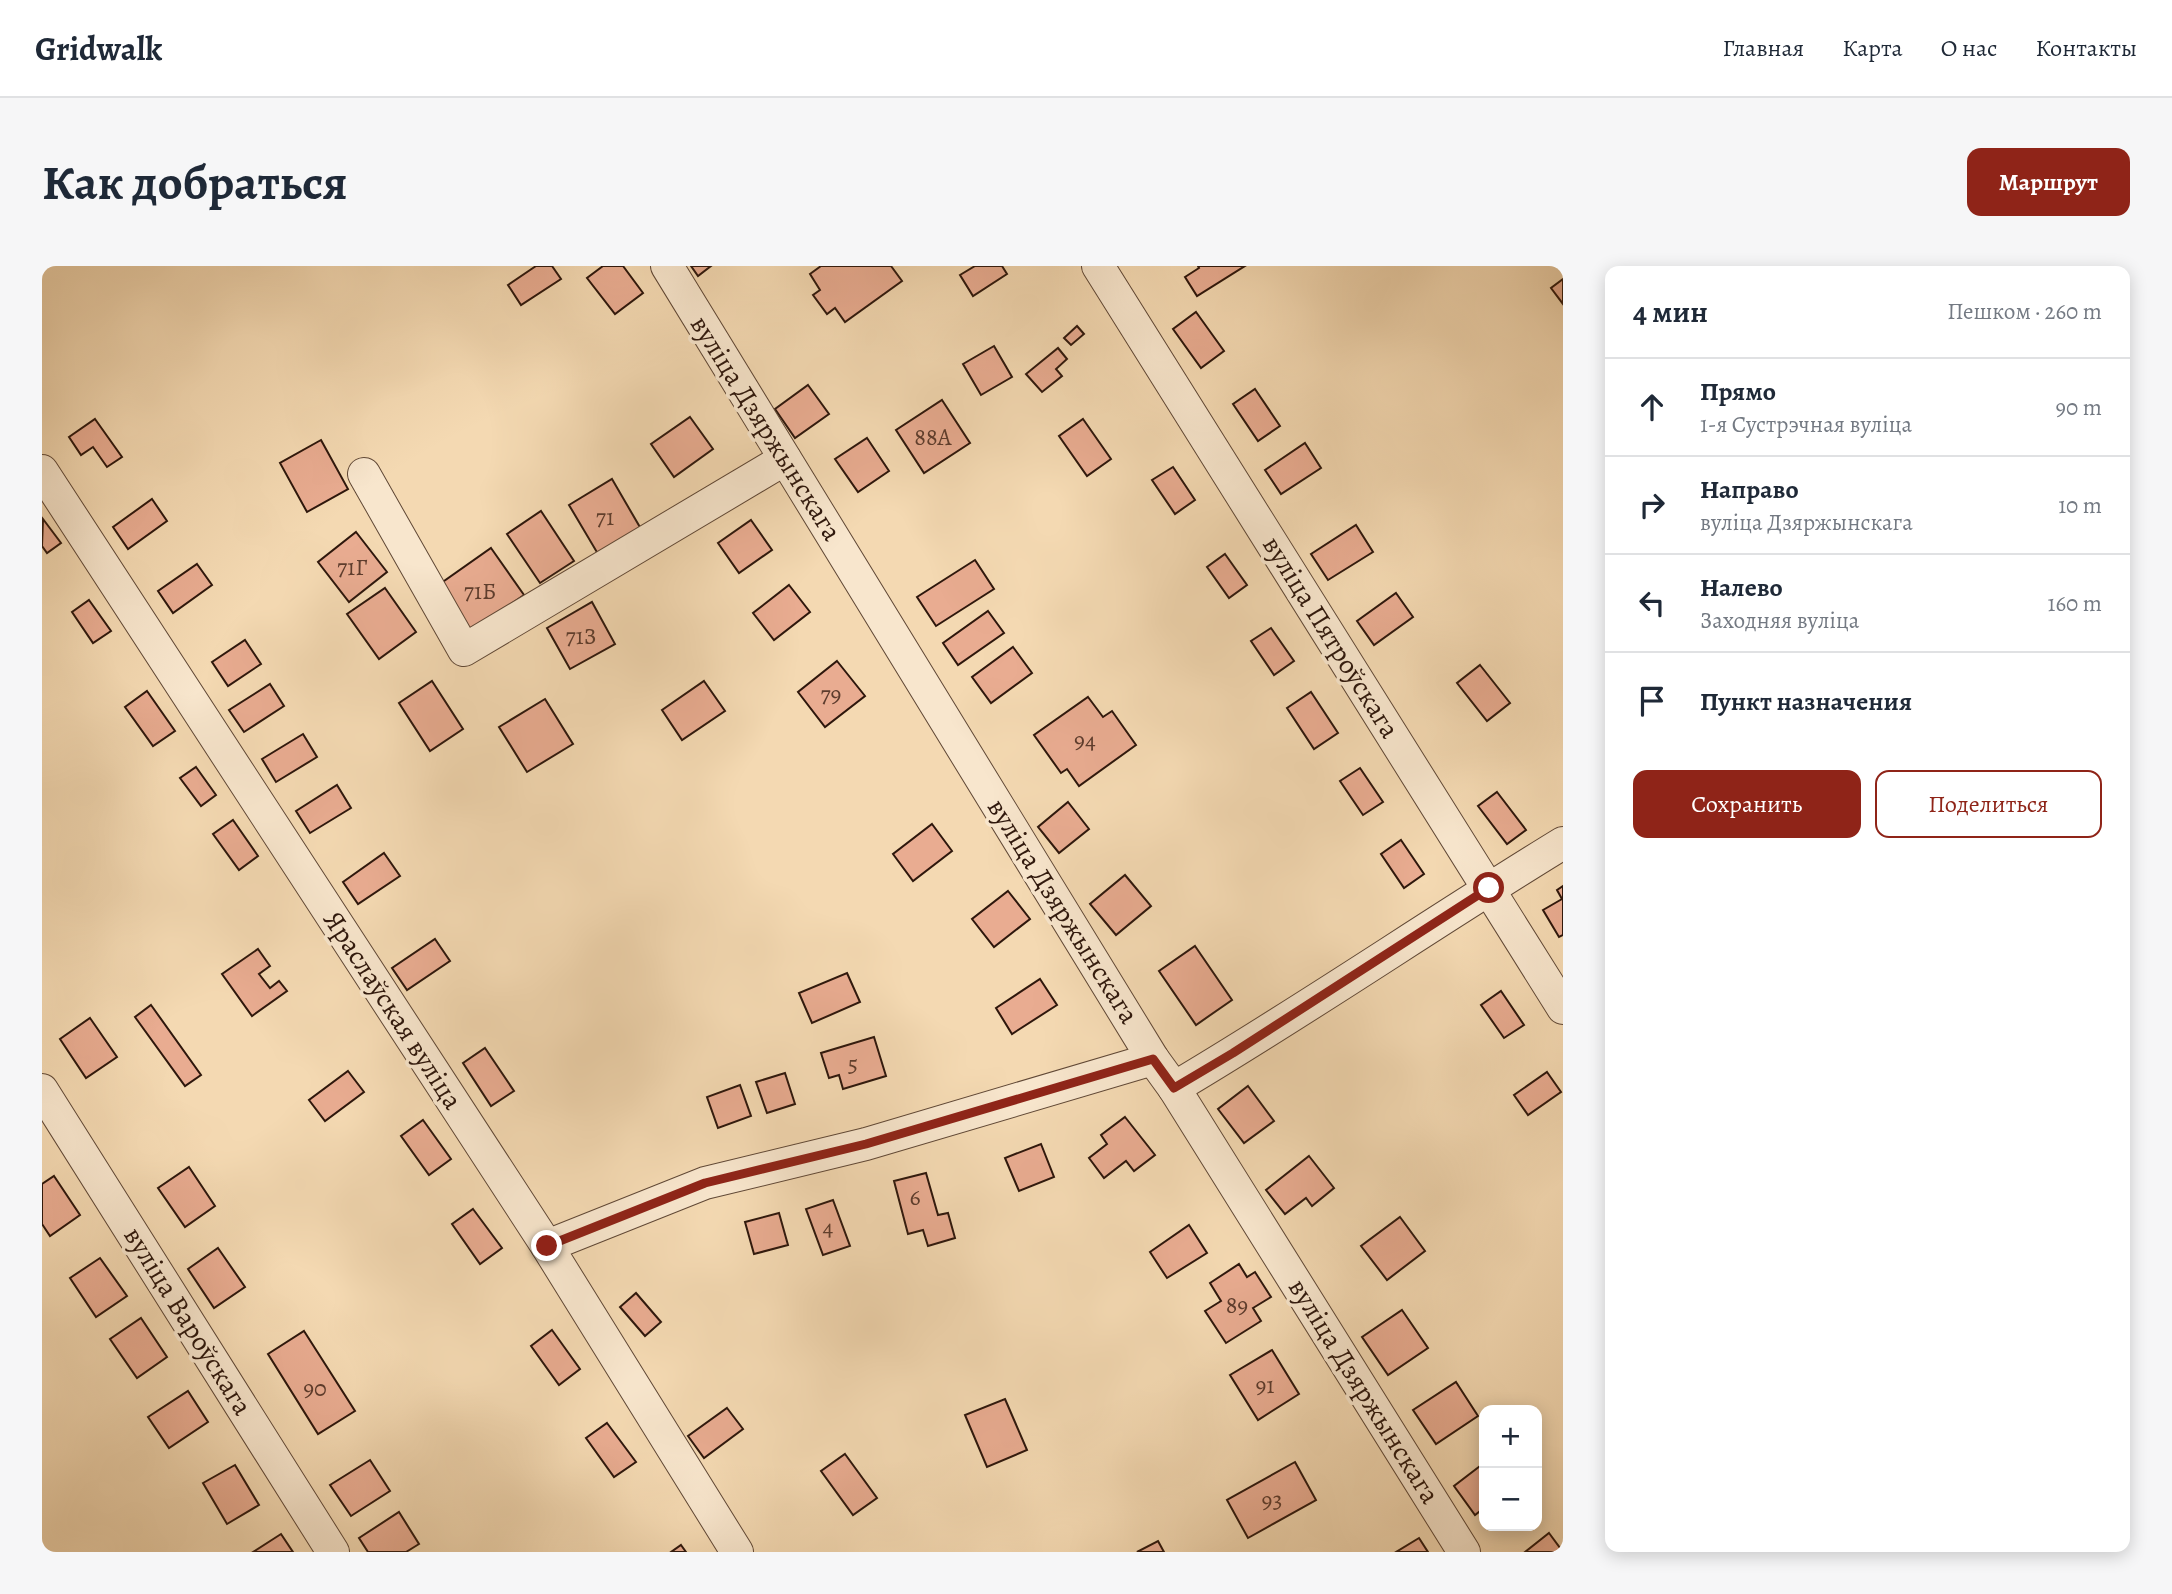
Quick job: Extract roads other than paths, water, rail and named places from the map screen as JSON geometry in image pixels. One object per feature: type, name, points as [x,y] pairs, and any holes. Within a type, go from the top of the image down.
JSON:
[{"type":"street","name":"вуліца Дзяржынскага","points":[[667,266],[1153,1059],[1174,1088],[1464,1552]]},
{"type":"street","name":"вуліца Пятроўскага","points":[[1098,266],[1563,1008]]},
{"type":"street","points":[[364,474],[464,650],[785,459]]},
{"type":"street","name":"Яраслаўская вуліца","points":[[42,471],[547,1246],[737,1552]]},
{"type":"street","points":[[1174,1088],[1245,1046],[1563,843]]},
{"type":"street","points":[[547,1246],[705,1183],[866,1144],[1153,1059]]},
{"type":"street","name":"вуліца Вароўскага","points":[[42,1090],[333,1552]]}]
